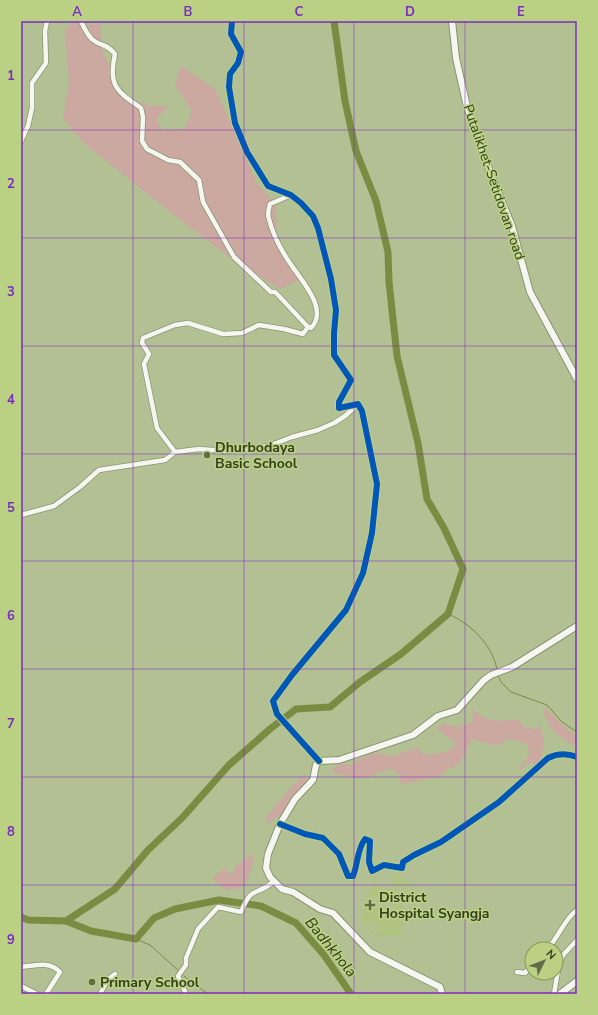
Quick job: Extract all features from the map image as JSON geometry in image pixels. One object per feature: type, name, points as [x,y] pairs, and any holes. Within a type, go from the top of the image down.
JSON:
[{"type":"main road","name":"Putalikhet-Setidovan road","points":[[452,21],[456,58],[467,107],[489,169],[512,226],[530,292],[577,379]]},
{"type":"main road","points":[[442,994],[440,987],[370,952],[333,913],[320,910],[293,892],[282,889],[274,881],[266,868],[268,854],[280,824],[295,799],[312,780],[318,760],[339,760],[413,735],[438,716],[457,710],[484,680],[512,667],[577,626]]},
{"type":"main road","points":[[560,994],[577,981]]},
{"type":"street","points":[[21,141],[28,126],[32,108],[32,83],[46,62],[45,32],[47,21]]},
{"type":"street","points":[[81,21],[85,30],[94,42],[110,47],[115,54],[113,65],[113,83],[123,96],[140,108],[143,117],[142,141],[147,149],[168,160],[180,162],[199,180],[202,202],[234,257],[271,292],[275,292],[308,327]]},
{"type":"street","points":[[232,21],[231,34],[240,52],[238,63],[230,74],[229,86],[235,123],[247,152],[268,186],[291,195],[313,216],[318,228],[331,279],[336,310],[334,355],[351,380],[339,402],[339,408],[358,404]]},
{"type":"street","points":[[175,452],[157,428],[144,364],[149,354],[142,343],[143,338],[175,325],[188,323],[223,334],[242,333],[259,325],[303,334],[308,327],[311,328],[317,317],[313,298],[304,281],[292,266],[280,245],[268,217],[270,204],[291,195]]},
{"type":"street","points":[[21,515],[54,506],[80,487],[99,470],[165,460],[175,452],[199,448],[225,451],[269,446],[334,424],[358,404]]},
{"type":"street","points":[[318,760],[277,714],[273,701],[292,674],[346,610],[363,573],[372,533],[377,484],[362,411],[358,404]]},
{"type":"street","points":[[280,824],[305,834],[323,838],[339,854],[348,876],[353,876],[356,870],[362,843],[365,839],[370,841],[369,862],[372,871],[384,865],[402,868],[403,862],[441,842],[499,802],[548,758],[554,755],[568,753],[577,757]]},
{"type":"street","points":[[186,994],[178,976],[186,965],[186,958],[198,929],[218,906],[241,912],[246,898],[252,892],[268,887],[274,881]]},
{"type":"street","points":[[555,941],[566,920],[577,910]]},
{"type":"street","points":[[554,994],[559,964],[563,954],[577,940]]},
{"type":"street","points":[[21,967],[43,965],[55,966],[60,972],[46,994]]},
{"type":"street","points":[[516,972],[524,973]]},
{"type":"street","points":[[100,994],[108,979],[116,974]]},
{"type":"street","points":[[21,986],[37,994]]},
{"type":"shaded area","points":[[74,21],[79,21],[86,26],[100,23],[102,50],[119,86],[129,98],[151,106],[169,106],[156,119],[162,130],[184,129],[192,111],[175,85],[181,66],[214,88],[228,116],[257,183],[276,204],[277,236],[301,279],[280,289],[228,256],[86,145],[63,119],[69,82],[65,30]]},
{"type":"shaded area","points":[[544,708],[568,730],[577,736],[577,747],[554,732],[547,722]]},
{"type":"shaded area","points":[[472,709],[488,719],[504,721],[517,719],[525,727],[535,730],[539,724],[544,741],[540,768],[532,762],[516,771],[530,754],[526,743],[508,739],[497,746],[472,739],[459,765],[446,770],[439,777],[401,784],[399,776],[393,769],[377,772],[367,778],[355,778],[330,772],[340,764],[352,765],[360,759],[374,753],[392,756],[417,748],[425,755],[447,752],[456,744],[436,728],[445,724],[460,727],[473,721]]},
{"type":"shaded area","points":[[305,774],[307,783],[283,817],[276,817],[269,824],[265,819],[292,786]]},
{"type":"shaded area","points":[[254,853],[250,872],[246,881],[239,889],[226,890],[212,879],[224,868],[232,875],[236,866]]},
{"type":"shaded area","name":"District Hospital Syangja","points":[[393,874],[410,883],[401,906],[405,911],[402,915],[403,932],[396,936],[374,936],[361,919],[367,896],[375,885],[378,884],[378,888],[386,890],[394,888]],"holes":[[[399,883],[405,885],[399,902],[394,900]],[[375,896],[395,905],[391,919],[383,916],[385,909],[370,904],[372,897]],[[372,920],[380,930],[375,935],[367,924]]]},
{"type":"waterway","points":[[21,917],[28,920],[66,921],[115,889],[148,850],[182,818],[229,765],[270,729],[296,709],[330,707],[360,682],[401,654],[448,614],[463,569],[444,528],[427,499],[418,443],[397,356],[389,282],[388,252],[376,201],[356,151],[345,101],[334,21]]},
{"type":"waterway","points":[[448,614],[464,623],[479,636],[491,652],[497,670]]},
{"type":"waterway","points":[[498,675],[501,682],[511,692],[547,705],[562,722],[577,732]]},
{"type":"waterway","name":"Badhkhola","points":[[66,921],[91,931],[136,939],[154,918],[175,909],[219,900],[261,906],[296,923],[324,955],[351,994]]},
{"type":"waterway","points":[[136,939],[150,945],[179,971]]},
{"type":"waterway","points":[[184,976],[208,994]]},
{"type":"cycle path","points":[[232,21],[231,34],[241,52],[238,63],[230,74],[229,87],[235,123],[247,152],[268,186],[291,195],[301,203],[313,216],[318,228],[331,279],[336,310],[334,355],[351,380],[339,402],[339,408],[358,404],[362,411],[377,484],[372,533],[363,573],[346,610],[292,675],[273,701],[277,714],[319,761]]},
{"type":"cycle path","points":[[280,824],[305,834],[323,838],[339,854],[348,876],[353,876],[360,847],[365,839],[370,841],[369,862],[372,871],[384,865],[402,868],[403,862],[441,842],[499,802],[548,758],[562,754],[577,757]]},
{"type":"place","name":"Dhurbodaya Basic School","points":[[207,455]]},
{"type":"place","name":"District Hospital Syangja","points":[[370,905]]},
{"type":"place","name":"Primary School","points":[[92,982]]}]
